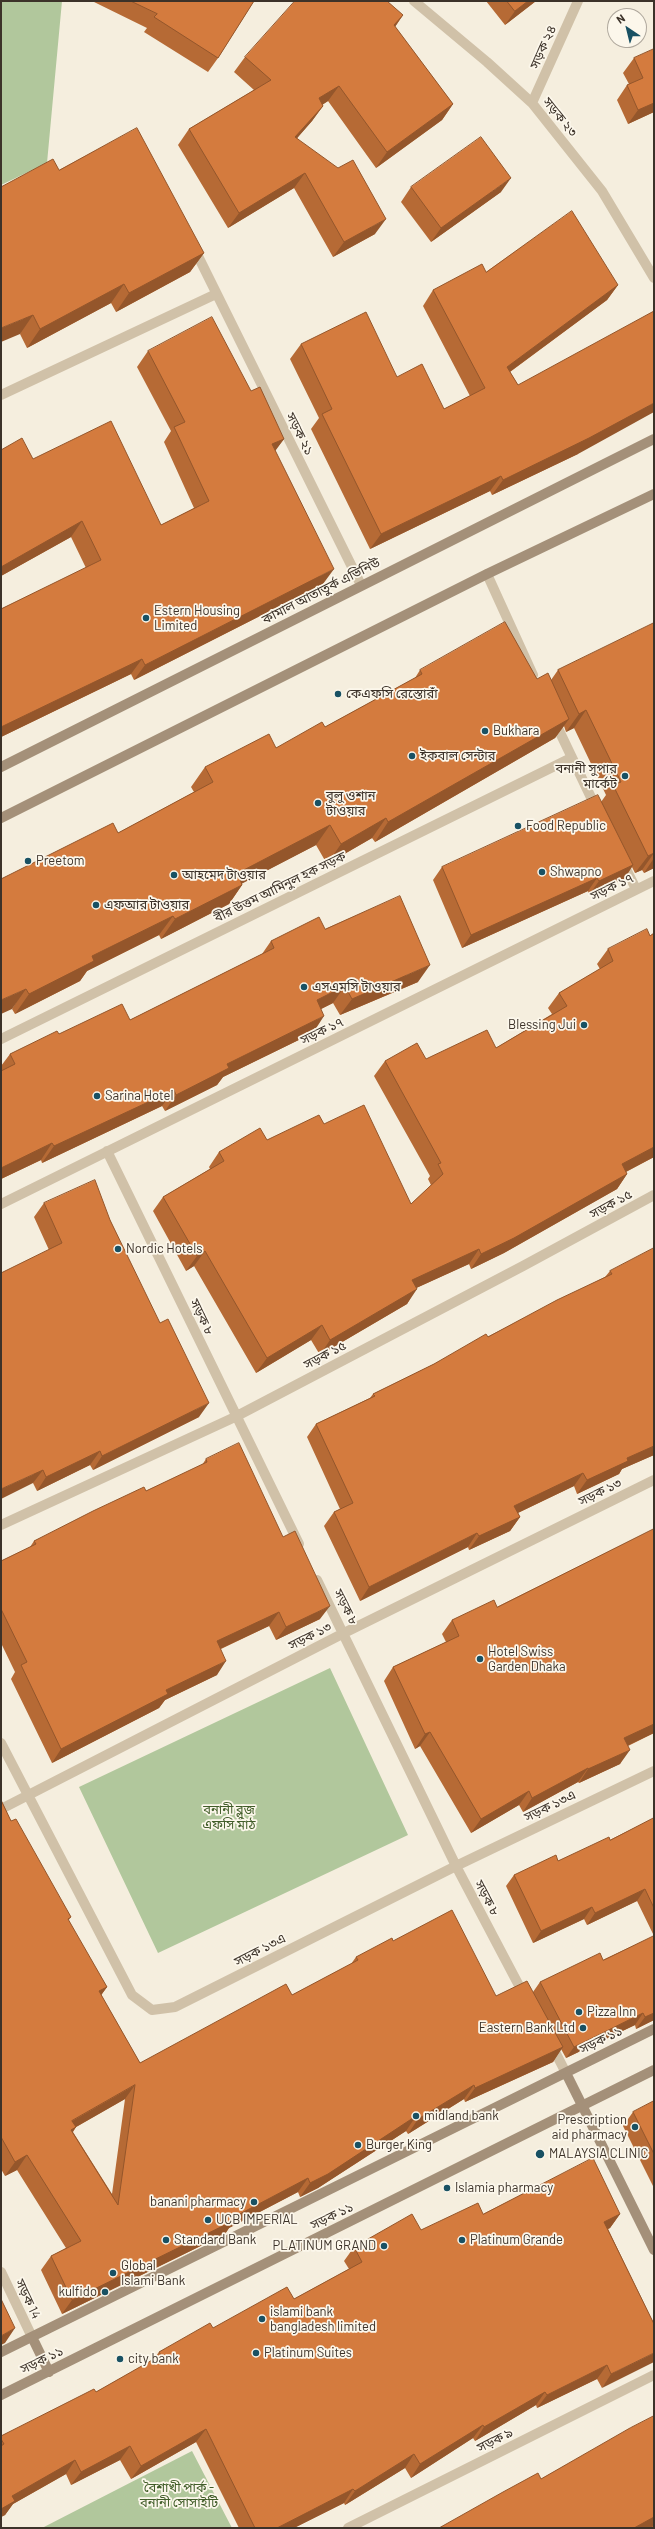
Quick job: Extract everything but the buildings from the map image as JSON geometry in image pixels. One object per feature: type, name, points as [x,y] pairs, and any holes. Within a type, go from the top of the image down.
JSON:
[{"type":"main road","name":"কামাল আতাতুর্ক এভিনিউ","points":[[1,767],[654,439]]},
{"type":"main road","points":[[1,818],[487,574],[654,494]]},
{"type":"main road","name":"সড়ক ১১","points":[[1,2352],[654,2029]]},
{"type":"main road","name":"সড়ক ১১","points":[[1,2395],[654,2070]]},
{"type":"main road","points":[[566,2072],[654,2250]]},
{"type":"main road","points":[[32,2337],[49,2372]]},
{"type":"street","name":"সড়ক ২৩","points":[[414,1],[487,62],[532,103],[602,190],[654,278]]},
{"type":"street","name":"সড়ক ২৪","points":[[532,103],[578,1]]},
{"type":"street","name":"সড়ক ২১","points":[[189,239],[361,585]]},
{"type":"street","points":[[1,395],[216,294]]},
{"type":"street","points":[[487,574],[539,687]]},
{"type":"street","points":[[549,708],[571,758],[602,820]]},
{"type":"street","name":"বীর উত্তম আমিনুল হক সড়ক","points":[[1,1040],[571,758]]},
{"type":"street","points":[[616,848],[636,889]]},
{"type":"street","name":"সড়ক ১৭","points":[[1,1204],[654,880]]},
{"type":"street","name":"সড়ক ৮","points":[[107,1151],[235,1416],[306,1556]]},
{"type":"street","name":"সড়ক ১৫","points":[[1,1525],[235,1416],[523,1266],[654,1195]]},
{"type":"street","name":"সড়ক ১৩","points":[[1,1809],[344,1633],[654,1480]]},
{"type":"street","name":"সড়ক ৮","points":[[313,1570],[456,1866],[529,2004]]},
{"type":"street","name":"সড়ক ১৩এ","points":[[1,1743],[132,1995],[152,2010],[176,2007],[456,1866],[654,1770]]},
{"type":"street","points":[[544,2031],[566,2072]]},
{"type":"street","name":"সড়ক 14","points":[[1,2272],[32,2337]]},
{"type":"street","name":"সড়ক ৯","points":[[348,2528],[654,2376]]},
{"type":"green space","points":[[1,1],[62,1],[47,163],[1,185]]},
{"type":"green space","name":"বনানী ব্লুজ এফসি মাঠ","points":[[330,1668],[408,1835],[158,1953],[79,1787]]},
{"type":"green space","name":"বৈশাখী পার্ক - বনানী সোসাইটি","points":[[192,2451],[232,2528],[42,2528]]},
{"type":"place","name":"Estern Housing Limited","points":[[146,618]]},
{"type":"place","name":"কেএফসি রেস্তোরাঁ","points":[[338,694]]},
{"type":"place","name":"Bukhara","points":[[485,731]]},
{"type":"place","name":"ইকবাল সেন্টার","points":[[412,756]]},
{"type":"place","name":"বনানী সুপার মার্কেট","points":[[625,776]]},
{"type":"place","name":"বুলু ওশান টাওয়ার","points":[[318,803]]},
{"type":"place","name":"Food Republic","points":[[518,826]]},
{"type":"place","name":"Preetom","points":[[28,861]]},
{"type":"place","name":"Shwapno","points":[[542,872]]},
{"type":"place","name":"আহমেদ টাওয়ার","points":[[174,875]]},
{"type":"place","name":"এফআর টাওয়ার","points":[[96,905]]},
{"type":"place","name":"এসএমসি টাওয়ার","points":[[304,987]]},
{"type":"place","name":"Blessing Jui","points":[[584,1025]]},
{"type":"place","name":"Sarina Hotel","points":[[97,1096]]},
{"type":"place","name":"Nordic Hotels","points":[[118,1249]]},
{"type":"place","name":"Hotel Swiss Garden Dhaka","points":[[480,1659]]},
{"type":"place","name":"Pizza Inn","points":[[579,2012]]},
{"type":"place","name":"Eastern Bank Ltd","points":[[583,2028]]},
{"type":"place","name":"midland bank","points":[[416,2116]]},
{"type":"place","name":"Prescription aid pharmacy","points":[[635,2127]]},
{"type":"place","name":"Burger King","points":[[358,2145]]},
{"type":"place","name":"MALAYSIA CLINIC","points":[[540,2154]]},
{"type":"place","name":"Islamia pharmacy","points":[[447,2188]]},
{"type":"place","name":"banani pharmacy","points":[[254,2202]]},
{"type":"place","name":"UCB IMPERIAL","points":[[208,2220]]},
{"type":"place","name":"Standard Bank","points":[[166,2240]]},
{"type":"place","name":"Platinum Grande","points":[[462,2240]]},
{"type":"place","name":"PLATINUM GRAND","points":[[384,2246]]},
{"type":"place","name":"Global Islami Bank","points":[[113,2273]]},
{"type":"place","name":"kulfido","points":[[105,2292]]},
{"type":"place","name":"islami bank bangladesh limited","points":[[262,2319]]},
{"type":"place","name":"Platinum Suites","points":[[256,2353]]},
{"type":"place","name":"city bank","points":[[120,2359]]}]
